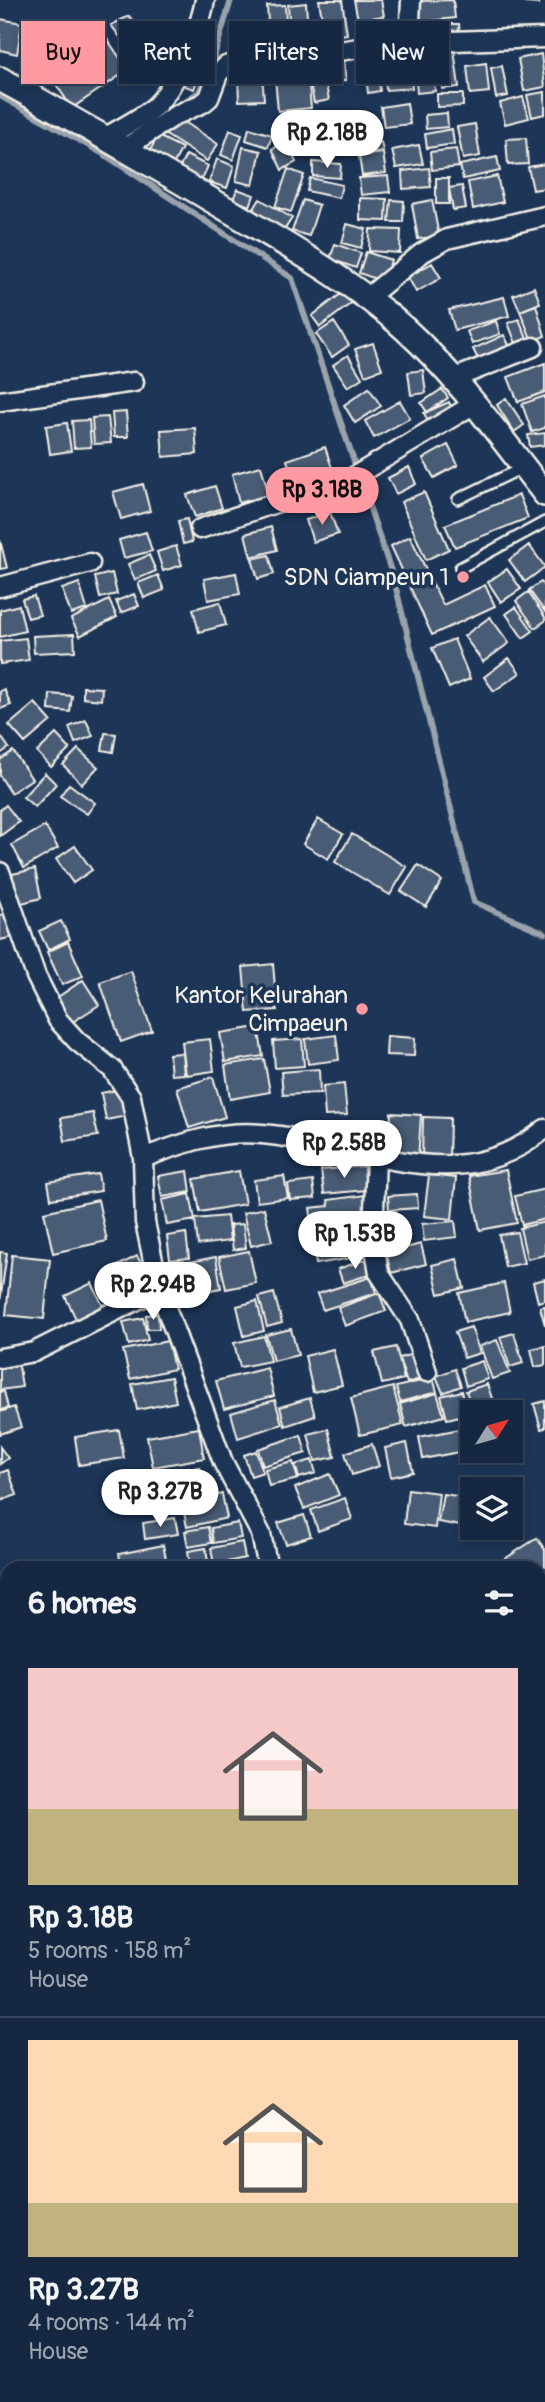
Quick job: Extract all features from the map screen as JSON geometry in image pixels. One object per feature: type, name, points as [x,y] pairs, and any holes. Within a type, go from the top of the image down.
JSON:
[{"type":"main road","points":[[0,79],[317,262],[368,298],[404,328],[455,378],[537,479]]},
{"type":"street","points":[[115,143],[162,99],[183,61],[205,0]]},
{"type":"street","points":[[410,21],[411,0]]},
{"type":"street","points":[[449,42],[545,38]]},
{"type":"street","points":[[115,143],[203,103],[209,98],[218,74],[226,66],[356,50]]},
{"type":"street","points":[[368,298],[422,253],[447,239],[545,216]]},
{"type":"street","points":[[455,378],[533,347]]},
{"type":"street","points":[[0,401],[134,382]]},
{"type":"street","points":[[200,529],[284,499],[340,485],[476,403]]},
{"type":"street","points":[[0,587],[90,563]]},
{"type":"street","points":[[0,872],[36,976],[58,1020],[125,1085],[131,1097],[143,1158],[145,1222],[159,1289],[223,1462],[261,1534],[267,1561]]},
{"type":"street","points":[[143,1158],[184,1142],[232,1133],[264,1134],[376,1158],[449,1167],[515,1149],[545,1129]]},
{"type":"street","points":[[376,1158],[373,1236],[379,1273],[410,1321],[427,1372]]},
{"type":"street","points":[[0,1358],[34,1352],[159,1289]]},
{"type":"lane","points":[[458,499],[537,479]]},
{"type":"lane","points":[[460,568],[545,522]]},
{"type":"building","points":[[319,0],[342,0],[347,34],[342,35],[342,21],[322,21]]},
{"type":"building","points":[[354,0],[381,0],[384,16],[358,20]]},
{"type":"building","points":[[453,0],[455,18],[420,21],[418,1]]},
{"type":"building","points":[[525,0],[539,0],[539,4],[525,3]]},
{"type":"building","points":[[306,3],[307,21],[289,21],[288,5]]},
{"type":"building","points":[[285,5],[286,21],[268,21],[267,6]]},
{"type":"building","points":[[129,16],[133,21],[119,21]]},
{"type":"building","points":[[0,19],[21,23],[17,54],[0,50]]},
{"type":"building","points":[[119,21],[119,36],[111,25]]},
{"type":"building","points":[[449,24],[459,24],[460,38],[449,38]]},
{"type":"building","points":[[105,36],[119,57],[119,76],[72,108],[56,84],[105,84]]},
{"type":"building","points":[[454,49],[459,87],[442,89],[441,84],[449,84],[449,50]]},
{"type":"building","points":[[541,54],[545,87],[524,91],[518,59]]},
{"type":"building","points":[[344,58],[346,80],[342,80]]},
{"type":"building","points":[[486,63],[489,92],[470,94],[467,66]]},
{"type":"building","points":[[502,66],[508,96],[496,98],[491,68]]},
{"type":"building","points":[[179,84],[196,84],[194,89]]},
{"type":"building","points":[[238,84],[263,84],[264,100],[239,101]]},
{"type":"building","points":[[276,84],[309,84],[311,108],[278,111]]},
{"type":"building","points":[[310,84],[326,84],[329,100],[314,103]]},
{"type":"building","points":[[367,84],[379,84],[380,91],[368,93]]},
{"type":"building","points":[[385,84],[412,84],[412,88],[386,90]]},
{"type":"building","points":[[416,84],[435,84],[435,91],[417,93]]},
{"type":"building","points":[[545,92],[545,114],[532,117],[527,95]]},
{"type":"building","points":[[437,94],[463,94],[463,106],[437,107]]},
{"type":"building","points":[[523,97],[529,118],[505,124],[500,103]]},
{"type":"building","points":[[407,103],[410,124],[384,127],[381,107]]},
{"type":"building","points":[[447,113],[448,127],[426,129],[425,115]]},
{"type":"building","points":[[180,119],[218,144],[207,161],[161,132]]},
{"type":"building","points":[[287,119],[309,119],[310,139],[288,140]]},
{"type":"building","points":[[375,122],[377,139],[346,142],[344,125]]},
{"type":"building","points":[[475,124],[480,156],[463,159],[457,127]]},
{"type":"building","points":[[249,128],[272,135],[268,147],[246,140]]},
{"type":"building","points":[[452,129],[454,144],[427,148],[425,134]]},
{"type":"building","points":[[230,130],[242,135],[233,160],[221,155]]},
{"type":"building","points":[[158,136],[182,148],[173,165],[149,152]]},
{"type":"building","points":[[526,138],[528,164],[508,165],[506,139]]},
{"type":"building","points":[[286,142],[296,162],[282,170],[272,149]]},
{"type":"building","points":[[381,142],[383,151],[361,154],[360,145]]},
{"type":"building","points":[[419,145],[423,164],[396,168],[392,150]]},
{"type":"building","points":[[243,147],[261,151],[253,185],[236,181]]},
{"type":"building","points":[[456,149],[459,167],[432,170],[430,152]]},
{"type":"building","points":[[383,153],[386,173],[362,176],[359,156]]},
{"type":"building","points":[[186,155],[208,166],[201,181],[179,169]]},
{"type":"building","points":[[497,157],[500,171],[463,179],[460,165]]},
{"type":"building","points":[[217,159],[234,166],[227,188],[209,182]]},
{"type":"building","points":[[313,162],[341,164],[340,178],[313,176]]},
{"type":"building","points":[[545,164],[545,188],[533,190],[528,167]]},
{"type":"building","points":[[429,168],[431,187],[403,189],[402,171]]},
{"type":"building","points":[[288,169],[304,175],[291,212],[275,207]]},
{"type":"building","points":[[388,176],[390,192],[361,195],[359,178]]},
{"type":"building","points":[[497,176],[503,202],[473,209],[468,182]]},
{"type":"building","points":[[310,178],[342,185],[339,198],[307,191]]},
{"type":"building","points":[[436,178],[449,178],[449,204],[436,204]]},
{"type":"building","points":[[462,186],[466,208],[453,210],[449,188]]},
{"type":"building","points":[[237,189],[254,195],[250,206],[233,200]]},
{"type":"building","points":[[360,198],[387,199],[386,221],[360,220]]},
{"type":"building","points":[[260,199],[292,218],[285,229],[253,210]]},
{"type":"building","points":[[303,200],[319,205],[309,236],[292,231]]},
{"type":"building","points":[[391,200],[404,201],[403,222],[389,222]]},
{"type":"building","points":[[432,200],[439,236],[418,239],[412,204]]},
{"type":"building","points":[[347,224],[366,229],[361,248],[342,243]]},
{"type":"building","points":[[370,229],[401,230],[400,253],[369,251]]},
{"type":"building","points":[[335,244],[361,253],[356,268],[330,259]]},
{"type":"building","points":[[366,252],[391,260],[384,282],[359,273]]},
{"type":"building","points":[[432,263],[441,278],[416,292],[408,277]]},
{"type":"building","points":[[534,287],[540,303],[520,311],[513,295]]},
{"type":"building","points":[[346,290],[354,301],[320,327],[312,316]]},
{"type":"building","points":[[504,297],[509,316],[455,330],[449,310]]},
{"type":"building","points":[[536,305],[545,336],[532,341],[520,311]]},
{"type":"building","points":[[519,319],[528,341],[517,346],[508,323]]},
{"type":"building","points":[[496,321],[500,334],[472,344],[467,331]]},
{"type":"building","points":[[334,322],[349,345],[332,357],[316,334]]},
{"type":"building","points":[[504,335],[511,349],[480,363],[473,349]]},
{"type":"building","points":[[373,343],[382,369],[365,375],[355,349]]},
{"type":"building","points":[[348,355],[362,378],[348,387],[333,365]]},
{"type":"building","points":[[545,363],[545,392],[518,402],[508,377]]},
{"type":"building","points":[[423,370],[426,393],[411,395],[408,372]]},
{"type":"building","points":[[369,388],[381,406],[355,423],[344,405]]},
{"type":"building","points":[[442,389],[448,398],[427,412],[421,403]]},
{"type":"building","points":[[545,396],[545,428],[532,432],[522,404]]},
{"type":"building","points":[[506,398],[524,425],[514,432],[497,405]]},
{"type":"building","points":[[400,401],[410,418],[374,438],[365,421]]},
{"type":"building","points":[[449,402],[454,413],[429,424],[424,413]]},
{"type":"building","points":[[126,412],[128,437],[114,437],[112,413]]},
{"type":"building","points":[[108,417],[111,443],[94,444],[92,418]]},
{"type":"building","points":[[89,420],[91,447],[74,448],[72,421]]},
{"type":"building","points":[[67,423],[71,451],[50,454],[46,426]]},
{"type":"building","points":[[195,428],[197,454],[163,457],[161,430]]},
{"type":"building","points":[[545,433],[545,445],[530,447],[528,435]]},
{"type":"building","points":[[448,445],[458,465],[434,478],[423,459]]},
{"type":"building","points":[[325,447],[334,474],[296,487],[287,460]]},
{"type":"building","points":[[261,466],[269,495],[239,503],[232,474]]},
{"type":"building","points":[[409,467],[416,484],[396,494],[388,478]]},
{"type":"building","points":[[143,484],[150,511],[121,519],[113,492]]},
{"type":"building","points":[[215,486],[222,508],[195,517],[187,495]]},
{"type":"building","points":[[424,492],[449,549],[426,560],[401,502]]},
{"type":"building","points":[[519,495],[528,518],[455,547],[445,525]]},
{"type":"building","points":[[330,512],[338,534],[313,542],[306,520]]},
{"type":"building","points":[[187,519],[192,542],[183,544],[178,521]]},
{"type":"building","points":[[271,527],[277,550],[251,557],[245,534]]},
{"type":"building","points":[[146,532],[152,551],[124,558],[119,540]]},
{"type":"building","points":[[410,536],[443,605],[485,585],[495,606],[432,635],[391,546]]},
{"type":"building","points":[[0,540],[7,568],[0,569]]},
{"type":"building","points":[[529,545],[545,567],[525,582],[509,560]]},
{"type":"building","points":[[176,546],[182,565],[163,571],[157,552]]},
{"type":"building","points":[[149,555],[156,571],[135,580],[128,564]]},
{"type":"building","points":[[269,555],[274,574],[258,579],[252,559]]},
{"type":"building","points":[[507,569],[521,589],[501,602],[488,582]]},
{"type":"building","points":[[112,573],[117,594],[100,598],[95,577]]},
{"type":"building","points":[[236,573],[240,594],[208,600],[204,579]]},
{"type":"building","points":[[158,575],[164,590],[144,598],[138,583]]},
{"type":"building","points":[[541,582],[545,587],[545,612],[529,590]]},
{"type":"building","points":[[79,583],[87,609],[71,614],[62,589]]},
{"type":"building","points":[[528,592],[545,617],[545,621],[535,628],[516,601]]},
{"type":"building","points":[[134,594],[139,606],[121,613],[116,601]]},
{"type":"building","points":[[34,596],[40,615],[28,618],[22,599]]},
{"type":"building","points":[[109,600],[117,617],[80,636],[71,619]]},
{"type":"building","points":[[220,602],[226,625],[199,632],[193,609]]},
{"type":"building","points":[[19,605],[25,631],[0,637],[0,610]]},
{"type":"building","points":[[516,607],[533,631],[523,638],[506,614]]},
{"type":"building","points":[[490,617],[509,643],[483,662],[464,636]]},
{"type":"building","points":[[74,634],[75,651],[34,653],[33,636]]},
{"type":"building","points":[[26,638],[29,660],[0,664],[0,641]]},
{"type":"building","points":[[454,639],[470,679],[449,688],[432,648]]},
{"type":"building","points":[[509,658],[520,673],[494,691],[484,677]]},
{"type":"building","points":[[83,687],[102,688],[101,700],[83,698]]},
{"type":"building","points":[[4,689],[11,705],[0,709],[0,691]]},
{"type":"building","points":[[50,694],[72,696],[70,712],[49,710]]},
{"type":"building","points":[[35,703],[51,721],[25,743],[9,725]]},
{"type":"building","points":[[86,720],[93,736],[75,743],[69,727]]},
{"type":"building","points":[[105,733],[116,734],[113,752],[102,750]]},
{"type":"building","points":[[56,734],[70,749],[51,767],[37,752]]},
{"type":"building","points":[[0,735],[9,748],[0,754]]},
{"type":"building","points":[[78,749],[98,767],[82,784],[63,765]]},
{"type":"building","points":[[13,751],[32,779],[11,793],[0,776],[0,760]]},
{"type":"building","points":[[45,773],[56,784],[35,807],[23,797]]},
{"type":"building","points":[[69,784],[95,803],[87,814],[60,796]]},
{"type":"building","points":[[6,805],[19,822],[0,836],[0,810]]},
{"type":"building","points":[[318,819],[343,834],[328,859],[303,844]]},
{"type":"building","points":[[45,826],[58,848],[24,868],[12,845]]},
{"type":"building","points":[[352,834],[407,867],[390,895],[335,862]]},
{"type":"building","points":[[75,846],[92,870],[73,883],[56,859]]},
{"type":"building","points":[[418,865],[442,881],[426,907],[401,891]]},
{"type":"building","points":[[35,869],[41,898],[18,904],[12,874]]},
{"type":"building","points":[[8,913],[14,937],[0,940],[0,915]]},
{"type":"building","points":[[61,921],[70,939],[48,950],[39,931]]},
{"type":"building","points":[[68,942],[83,976],[62,985],[47,952]]},
{"type":"building","points":[[273,964],[277,1010],[247,1012],[243,967]]},
{"type":"building","points":[[131,971],[152,1031],[121,1042],[100,982]]},
{"type":"building","points":[[83,980],[99,1005],[71,1023],[55,999]]},
{"type":"building","points":[[258,1027],[263,1056],[225,1062],[220,1033]]},
{"type":"building","points":[[336,1035],[339,1060],[308,1064],[305,1039]]},
{"type":"building","points":[[387,1036],[415,1038],[414,1056],[386,1055]]},
{"type":"building","points":[[210,1039],[214,1071],[186,1075],[182,1042]]},
{"type":"building","points":[[302,1039],[304,1066],[275,1068],[273,1041]]},
{"type":"building","points":[[182,1053],[184,1074],[171,1075],[169,1054]]},
{"type":"building","points":[[264,1059],[270,1092],[230,1099],[225,1065]]},
{"type":"building","points":[[319,1069],[320,1093],[283,1095],[281,1072]]},
{"type":"building","points":[[213,1077],[225,1117],[189,1128],[177,1088]]},
{"type":"building","points":[[344,1084],[347,1115],[325,1116],[323,1086]]},
{"type":"building","points":[[122,1089],[127,1116],[106,1120],[101,1093]]},
{"type":"building","points":[[93,1113],[98,1136],[65,1141],[61,1118]]},
{"type":"building","points":[[391,1113],[421,1115],[418,1159],[389,1158]]},
{"type":"building","points":[[423,1117],[450,1118],[449,1160],[422,1159]]},
{"type":"building","points":[[364,1166],[366,1190],[324,1194],[321,1170]]},
{"type":"building","points":[[506,1170],[517,1223],[480,1230],[469,1176]]},
{"type":"building","points":[[188,1171],[191,1192],[162,1197],[158,1176]]},
{"type":"building","points":[[239,1171],[245,1204],[200,1212],[194,1179]]},
{"type":"building","points":[[98,1174],[101,1191],[51,1199],[48,1182]]},
{"type":"building","points":[[429,1175],[456,1178],[452,1219],[424,1216]]},
{"type":"building","points":[[284,1176],[288,1198],[257,1202],[254,1180]]},
{"type":"building","points":[[313,1181],[315,1198],[290,1200],[288,1184]]},
{"type":"building","points":[[545,1189],[545,1219],[522,1225],[515,1196]]},
{"type":"building","points":[[190,1194],[195,1220],[167,1225],[162,1200]]},
{"type":"building","points":[[417,1194],[418,1208],[389,1210],[388,1196]]},
{"type":"building","points":[[365,1195],[369,1224],[313,1230],[310,1208],[329,1206],[328,1200]]},
{"type":"building","points":[[98,1200],[107,1241],[53,1253],[44,1212]]},
{"type":"building","points":[[264,1208],[272,1241],[251,1246],[243,1213]]},
{"type":"building","points":[[227,1216],[230,1241],[198,1245],[195,1219]]},
{"type":"building","points":[[455,1221],[457,1237],[424,1241],[422,1224]]},
{"type":"building","points":[[545,1222],[545,1255],[527,1259],[520,1228]]},
{"type":"building","points":[[243,1224],[246,1248],[233,1250],[230,1225]]},
{"type":"building","points":[[360,1231],[364,1256],[316,1264],[312,1238]]},
{"type":"building","points":[[517,1232],[524,1263],[505,1267],[499,1235]]},
{"type":"building","points":[[186,1233],[189,1258],[170,1260],[167,1236]]},
{"type":"building","points":[[421,1244],[426,1264],[391,1273],[386,1253]]},
{"type":"building","points":[[249,1251],[256,1283],[226,1289],[219,1257]]},
{"type":"building","points":[[0,1252],[7,1253],[0,1302]]},
{"type":"building","points":[[12,1255],[50,1259],[44,1319],[6,1315]]},
{"type":"building","points":[[137,1256],[147,1274],[115,1290],[106,1272]]},
{"type":"building","points":[[216,1257],[221,1288],[180,1296],[174,1265]]},
{"type":"building","points":[[366,1259],[371,1274],[343,1283],[338,1269]]},
{"type":"building","points":[[457,1259],[464,1288],[439,1294],[432,1265]]},
{"type":"building","points":[[371,1277],[376,1293],[323,1310],[317,1294]]},
{"type":"building","points":[[545,1279],[545,1300],[538,1302],[533,1282]]},
{"type":"building","points":[[92,1283],[104,1308],[77,1321],[65,1296]]},
{"type":"building","points":[[504,1283],[510,1312],[465,1322],[459,1293]]},
{"type":"building","points":[[274,1293],[282,1323],[267,1327],[259,1297]]},
{"type":"building","points":[[379,1293],[386,1311],[345,1326],[338,1308]]},
{"type":"building","points":[[257,1301],[264,1331],[244,1336],[237,1306]]},
{"type":"building","points":[[545,1306],[545,1325],[540,1307]]},
{"type":"building","points":[[158,1314],[159,1329],[147,1329],[146,1315]]},
{"type":"building","points":[[143,1318],[148,1340],[129,1345],[123,1322]]},
{"type":"building","points":[[471,1327],[480,1353],[464,1358],[455,1332]]},
{"type":"building","points":[[291,1329],[298,1355],[273,1361],[266,1335]]},
{"type":"building","points":[[514,1333],[523,1363],[510,1367],[500,1337]]},
{"type":"building","points":[[264,1336],[270,1361],[240,1367],[234,1343]]},
{"type":"building","points":[[497,1340],[510,1373],[492,1379],[480,1346]]},
{"type":"building","points":[[168,1341],[174,1369],[130,1379],[123,1350]]},
{"type":"building","points":[[545,1346],[545,1365],[535,1367],[531,1349]]},
{"type":"building","points":[[396,1347],[404,1379],[382,1384],[374,1352]]},
{"type":"building","points":[[333,1349],[342,1385],[313,1392],[305,1356]]},
{"type":"building","points":[[417,1353],[423,1378],[407,1383],[399,1358]]},
{"type":"building","points":[[18,1360],[22,1387],[0,1390],[0,1362]]},
{"type":"building","points":[[482,1361],[488,1379],[466,1386],[461,1368]]},
{"type":"building","points":[[267,1368],[274,1396],[224,1409],[216,1381]]},
{"type":"building","points":[[455,1369],[461,1386],[443,1393],[436,1376]]},
{"type":"building","points":[[171,1377],[176,1402],[137,1410],[132,1384]]},
{"type":"building","points":[[433,1378],[437,1392],[400,1402],[396,1387]]},
{"type":"building","points":[[487,1384],[493,1400],[469,1400],[466,1391]]},
{"type":"building","points":[[393,1387],[403,1425],[360,1435],[351,1398]]},
{"type":"building","points":[[4,1391],[8,1408],[0,1410],[0,1392]]},
{"type":"building","points":[[462,1391],[464,1400],[460,1400],[460,1416],[447,1419],[441,1396]]},
{"type":"building","points":[[437,1393],[444,1416],[406,1427],[400,1404]]},
{"type":"building","points":[[310,1398],[315,1416],[285,1426],[280,1407]]},
{"type":"building","points":[[275,1400],[282,1424],[238,1438],[231,1413]]},
{"type":"building","points":[[545,1401],[545,1428],[541,1429],[534,1404]]},
{"type":"building","points":[[14,1407],[21,1427],[0,1434],[0,1412]]},
{"type":"building","points":[[199,1428],[204,1458],[153,1467],[147,1437]]},
{"type":"building","points":[[328,1429],[335,1457],[315,1461],[308,1434]]},
{"type":"building","points":[[460,1429],[460,1452],[423,1459],[419,1437]]},
{"type":"building","points":[[119,1430],[124,1458],[79,1465],[75,1437]]},
{"type":"building","points":[[301,1435],[306,1453],[263,1466],[258,1449]]},
{"type":"building","points":[[407,1443],[413,1472],[391,1477],[385,1448]]},
{"type":"building","points":[[372,1444],[379,1466],[352,1475],[345,1453]]},
{"type":"building","points":[[0,1447],[8,1458],[0,1464]]},
{"type":"building","points":[[256,1451],[263,1472],[251,1476],[244,1455]]},
{"type":"building","points":[[312,1460],[316,1473],[299,1478],[295,1465]]},
{"type":"building","points":[[293,1462],[298,1479],[269,1486],[265,1469]]},
{"type":"building","points":[[200,1467],[204,1494],[181,1498],[177,1471]]},
{"type":"building","points":[[8,1470],[17,1495],[0,1501],[0,1473]]},
{"type":"building","points":[[330,1474],[339,1495],[304,1509],[295,1488]]},
{"type":"building","points":[[408,1489],[439,1493],[435,1528],[404,1524]]},
{"type":"building","points":[[222,1494],[227,1518],[187,1527],[182,1503]]},
{"type":"building","points":[[443,1494],[460,1496],[460,1526],[438,1522]]},
{"type":"building","points":[[345,1498],[352,1519],[318,1531],[311,1510]]},
{"type":"building","points":[[304,1515],[311,1536],[286,1544],[278,1523]]},
{"type":"building","points":[[175,1518],[178,1534],[145,1539],[143,1523]]},
{"type":"building","points":[[238,1523],[241,1538],[213,1543],[211,1528]]},
{"type":"building","points":[[208,1527],[211,1543],[188,1547],[185,1531]]},
{"type":"building","points":[[537,1538],[545,1550],[545,1561],[502,1561]]},
{"type":"building","points":[[242,1542],[245,1558],[213,1561],[211,1548]]},
{"type":"building","points":[[163,1545],[166,1561],[120,1561],[119,1554]]},
{"type":"building","points":[[206,1548],[208,1561],[189,1561],[188,1551]]},
{"type":"waterway","points":[[176,107],[199,92],[214,57],[231,0]]},
{"type":"waterway","points":[[0,96],[105,155],[292,278],[394,580],[474,902],[545,933]]},
{"type":"place","name":"SDN Ciampeun 1","points":[[463,577]]},
{"type":"place","name":"Kantor Kelurahan Cimpaeun","points":[[362,1009]]}]
